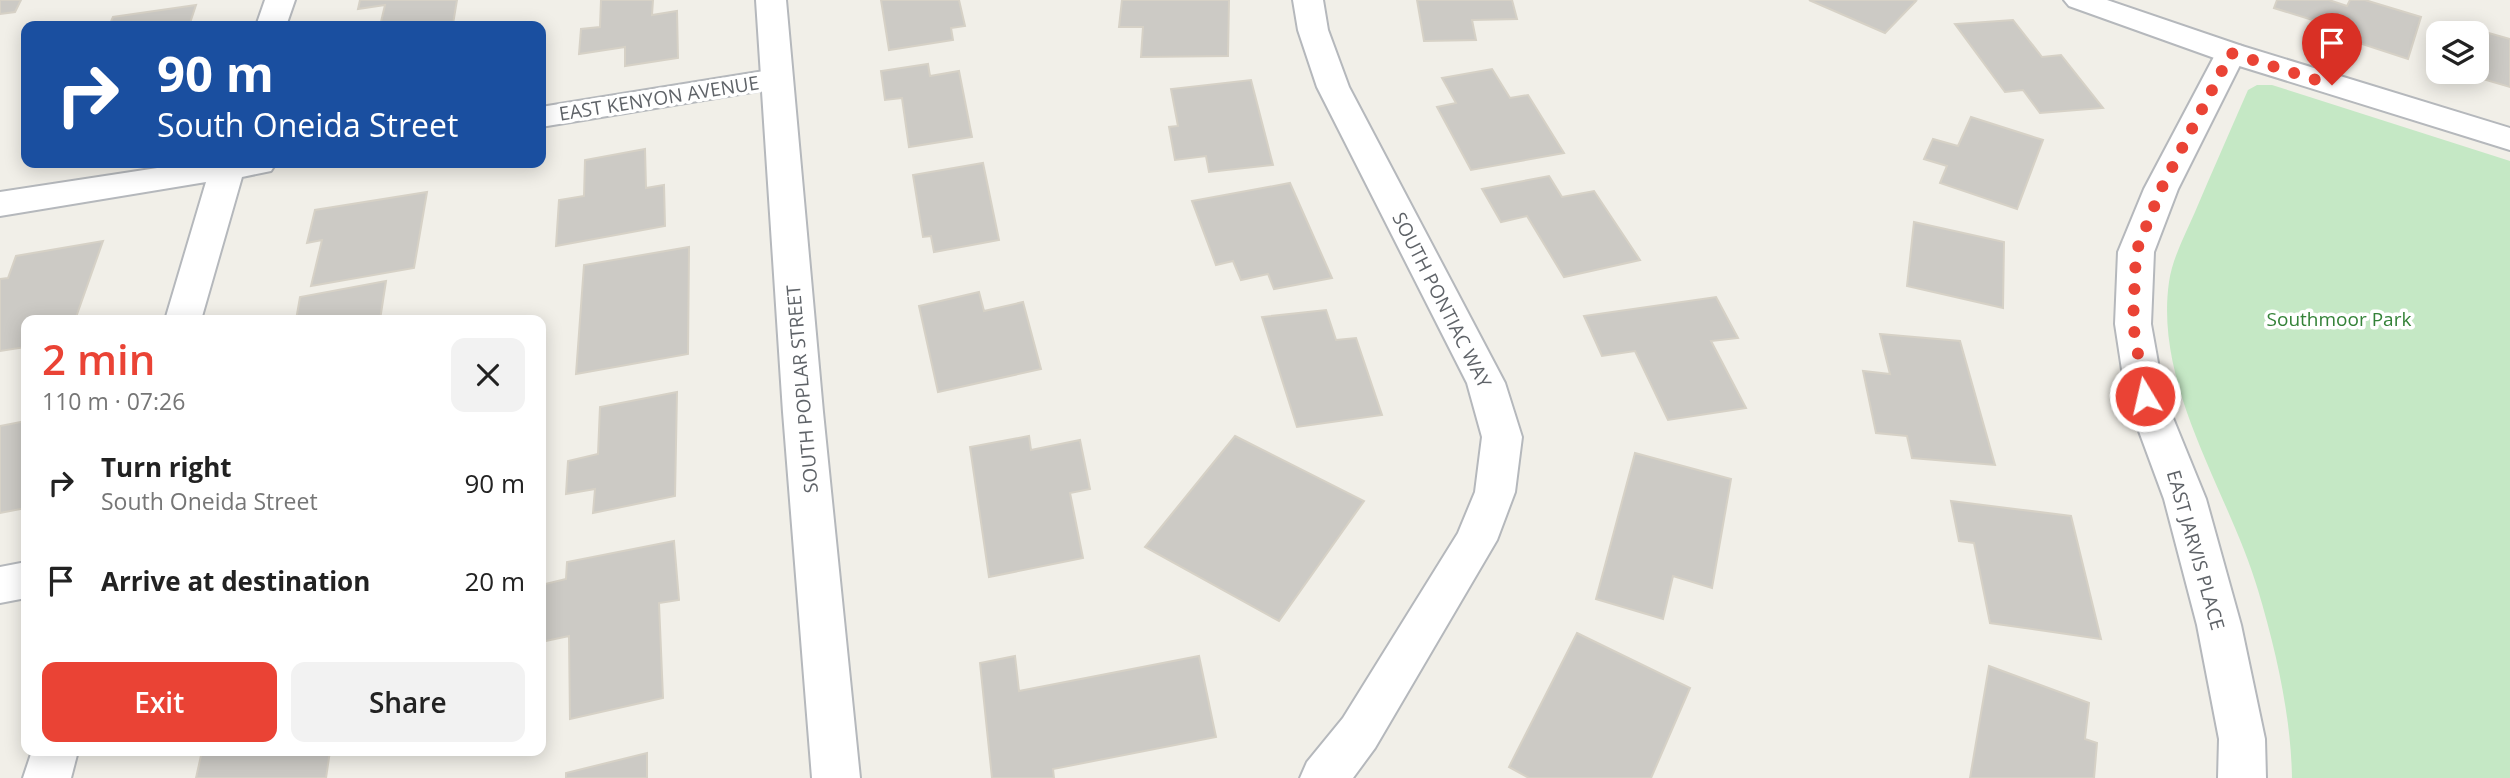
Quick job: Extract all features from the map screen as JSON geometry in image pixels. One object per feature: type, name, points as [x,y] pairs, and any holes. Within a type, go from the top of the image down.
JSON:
[{"type":"street","points":[[273,21],[280,0]]},
{"type":"street","name":"SOUTH POPLAR STREET","points":[[771,0],[836,778]]},
{"type":"street","name":"SOUTH PONTIAC WAY","points":[[1308,0],[1313,30],[1333,87],[1486,383],[1503,437],[1495,492],[1476,540],[1359,733],[1324,778]]},
{"type":"street","points":[[2079,0],[2231,53],[2510,139]]},
{"type":"street","name":"EAST JARVIS PLACE","points":[[2231,53],[2161,189],[2136,252],[2133,324],[2145,396],[2185,499],[2219,625],[2242,739],[2242,778]]},
{"type":"street","name":"EAST KENYON AVENUE","points":[[546,116],[777,79]]},
{"type":"street","points":[[0,204],[215,168]]},
{"type":"street","points":[[185,315],[238,168]]},
{"type":"street","points":[[0,584],[21,581]]},
{"type":"street","points":[[47,778],[54,756]]},
{"type":"green space","name":"Southmoor Park","points":[[2257,85],[2272,85],[2510,161],[2510,778],[2292,778],[2286,707],[2265,613],[2245,553],[2183,400],[2172,361],[2167,322],[2169,282],[2176,255],[2248,90]]},
{"type":"building","points":[[0,0],[21,0],[15,12],[0,14]]},
{"type":"building","points":[[360,0],[457,0],[454,21],[381,21],[385,5],[358,9]]},
{"type":"building","points":[[601,0],[653,0],[652,15],[677,11],[678,58],[625,66],[625,47],[579,54],[581,29],[600,27]]},
{"type":"building","points":[[881,0],[959,0],[965,26],[951,28],[953,40],[889,50]]},
{"type":"building","points":[[1122,0],[1229,0],[1228,56],[1141,57],[1143,27],[1119,27]]},
{"type":"building","points":[[1417,0],[1512,0],[1517,19],[1472,20],[1476,40],[1424,41]]},
{"type":"building","points":[[1809,0],[1913,0],[1916,1],[1885,33]]},
{"type":"building","points":[[2277,0],[2329,0],[2347,6],[2350,0],[2365,0],[2421,17],[2408,59],[2316,29],[2319,22],[2274,8]]},
{"type":"building","points":[[196,5],[191,21],[111,21],[113,17]]},
{"type":"building","points":[[2013,20],[2042,57],[2061,55],[2103,108],[2040,113],[2023,90],[2005,92],[1955,24]]},
{"type":"building","points":[[2489,33],[2510,39],[2510,87],[2489,81]]},
{"type":"building","points":[[928,64],[930,76],[959,71],[972,137],[909,147],[902,98],[885,100],[881,71]]},
{"type":"building","points":[[1492,69],[1510,98],[1528,95],[1564,153],[1471,170],[1437,107],[1456,103],[1442,78]]},
{"type":"building","points":[[1251,80],[1273,165],[1209,172],[1206,156],[1175,160],[1169,127],[1178,126],[1171,89]]},
{"type":"building","points":[[1971,117],[2043,140],[2017,209],[1940,183],[1947,166],[1924,159],[1933,139],[1958,146]]},
{"type":"building","points":[[645,149],[646,188],[664,185],[665,226],[556,246],[559,200],[584,196],[585,160]]},
{"type":"building","points":[[983,163],[999,240],[934,252],[931,236],[923,237],[913,175]]},
{"type":"building","points":[[1549,176],[1562,197],[1594,191],[1640,260],[1564,277],[1527,216],[1501,222],[1482,189]]},
{"type":"building","points":[[1290,183],[1332,278],[1274,289],[1268,274],[1241,280],[1233,261],[1216,265],[1192,201]]},
{"type":"building","points":[[427,192],[414,268],[311,286],[322,240],[307,243],[315,210]]},
{"type":"building","points":[[1914,222],[2004,242],[2003,308],[1907,286]]},
{"type":"building","points":[[103,241],[77,315],[21,315],[21,348],[0,351],[0,279],[8,278],[16,256]]},
{"type":"building","points":[[689,247],[688,354],[576,374],[584,265]]},
{"type":"building","points":[[386,281],[381,315],[297,315],[300,297]]},
{"type":"building","points":[[979,292],[984,311],[1023,302],[1041,369],[938,392],[919,306]]},
{"type":"building","points":[[1716,297],[1738,338],[1711,341],[1746,408],[1668,420],[1635,351],[1602,356],[1584,316]]},
{"type":"building","points":[[1326,310],[1336,340],[1356,338],[1382,415],[1297,427],[1262,317]]},
{"type":"building","points":[[1880,334],[1960,341],[1995,465],[1912,458],[1907,436],[1876,433],[1863,371],[1890,374]]},
{"type":"building","points":[[677,392],[675,496],[593,513],[595,489],[566,494],[568,461],[598,454],[600,407]]},
{"type":"building","points":[[21,422],[21,509],[0,513],[0,426]]},
{"type":"building","points":[[1029,436],[1031,450],[1080,440],[1090,489],[1070,493],[1083,558],[989,577],[970,447]]},
{"type":"building","points":[[1235,436],[1364,501],[1279,621],[1145,547]]},
{"type":"building","points":[[1635,453],[1731,479],[1712,588],[1673,576],[1663,619],[1596,599]]},
{"type":"building","points":[[1951,501],[2071,516],[2101,639],[1990,623],[1974,543],[1959,541]]},
{"type":"building","points":[[674,541],[679,600],[659,603],[663,698],[570,719],[569,636],[546,641],[546,584],[566,579],[567,562]]},
{"type":"building","points":[[1577,633],[1690,688],[1651,778],[1529,778],[1509,767]]},
{"type":"building","points":[[1015,656],[1019,691],[1199,656],[1216,737],[1053,769],[1054,778],[992,778],[980,663]]},
{"type":"building","points":[[1989,666],[2089,703],[2085,739],[2097,743],[2094,778],[1970,778]]},
{"type":"building","points":[[647,753],[647,778],[566,778],[566,773]]},
{"type":"building","points":[[201,756],[329,756],[326,778],[196,778]]},
{"type":"route","points":[[2145,396],[2133,324],[2136,252],[2161,189],[2231,53],[2332,85]]}]
